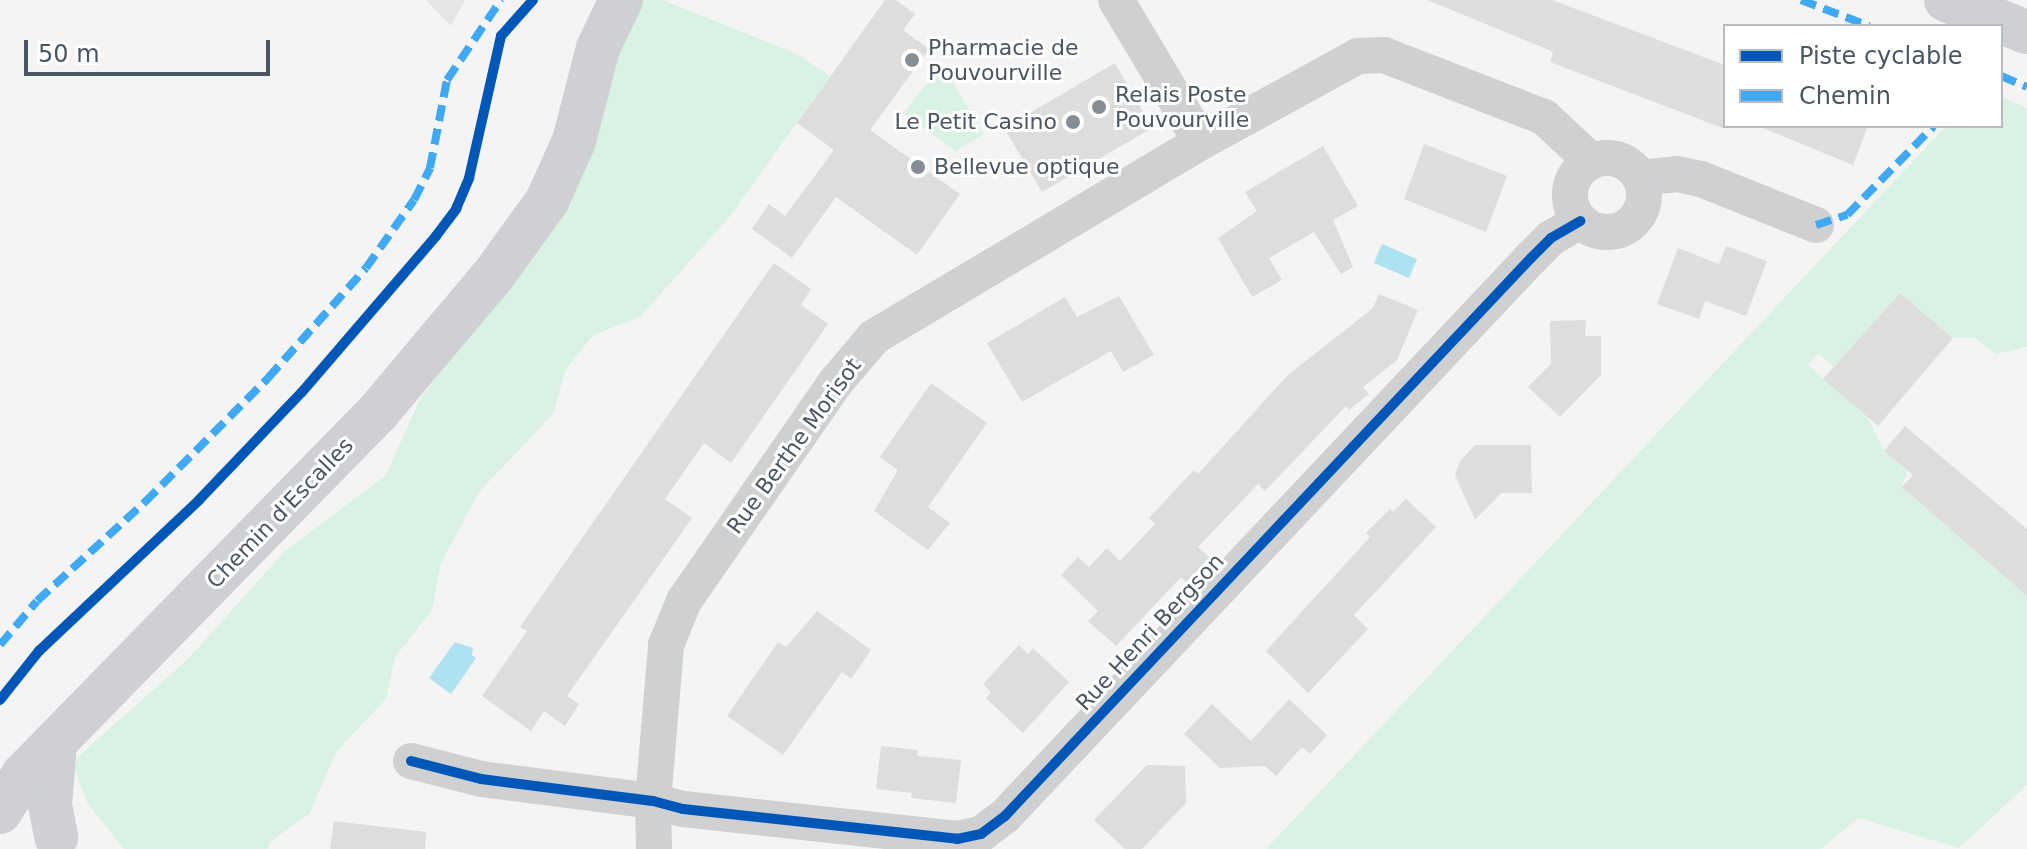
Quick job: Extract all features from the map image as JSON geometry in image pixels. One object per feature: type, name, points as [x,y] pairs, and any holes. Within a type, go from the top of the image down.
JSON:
[{"type":"street","name":"Chemin d'Escalles","points":[[495,273],[546,173],[577,32],[590,0]]},
{"type":"street","name":"Chemin d'Escalles","points":[[0,812],[23,775],[378,412],[495,273],[547,201],[574,141],[598,48],[621,0]]},
{"type":"street","points":[[1116,0],[1201,142],[1358,56],[1384,55],[1544,117],[1591,161]]},
{"type":"street","points":[[1946,0],[2027,32]]},
{"type":"street","name":"Rue Berthe Morisot","points":[[654,849],[653,801],[666,645],[684,601],[835,383],[874,337],[1201,142]]},
{"type":"street","points":[[1613,158],[1624,162],[1640,178],[1644,189],[1640,212],[1623,229],[1600,232],[1580,221],[1573,212],[1570,188],[1574,177],[1591,161],[1613,158]]},
{"type":"street","points":[[1640,178],[1677,174],[1701,179],[1816,225]]},
{"type":"street","name":"Rue Henri Bergson","points":[[411,761],[481,779],[653,801],[683,809],[957,839],[981,834],[1005,816],[1531,258],[1551,238],[1580,221]]},
{"type":"street","points":[[55,744],[50,793],[62,843]]},
{"type":"street","points":[[0,825],[37,828],[62,843]]},
{"type":"shaded area","points":[[426,0],[465,0],[451,26]]},
{"type":"green space","points":[[630,0],[662,0],[795,53],[830,76],[731,215],[640,317],[593,335],[565,371],[553,414],[479,492],[441,563],[432,610],[395,657],[386,699],[337,751],[309,814],[271,841],[267,849],[124,849],[88,804],[72,762],[189,658],[285,551],[386,475],[419,401],[477,323]]},
{"type":"green space","points":[[942,65],[984,134],[956,151],[903,113]]},
{"type":"green space","points":[[2003,98],[2027,108],[2027,347],[1996,354],[1975,338],[1953,338],[1900,293],[1834,367],[1818,353],[1808,365],[1867,417],[1884,451],[1907,470],[1902,487],[2027,596],[2027,785],[1959,848],[1858,818],[1821,849],[1266,849],[1944,128],[2003,128]]},
{"type":"water","points":[[1382,244],[1417,259],[1409,278],[1374,263]]},
{"type":"water","points":[[455,642],[473,648],[472,655],[476,658],[451,694],[429,678]]},
{"type":"building","points":[[885,0],[896,0],[915,14],[903,30],[929,49],[870,130],[960,194],[917,255],[836,197],[792,258],[752,229],[769,204],[785,216],[834,150],[797,123]]},
{"type":"building","points":[[1427,0],[1552,0],[1723,64],[1725,129],[1550,62],[1553,53]]},
{"type":"building","points":[[1115,63],[1152,128],[1042,192],[1004,128]]},
{"type":"building","points":[[1763,128],[1867,128],[1853,165]]},
{"type":"building","points":[[1424,144],[1507,176],[1486,232],[1404,199]]},
{"type":"building","points":[[1323,146],[1358,206],[1333,220],[1353,267],[1341,274],[1314,232],[1269,258],[1282,280],[1252,297],[1218,238],[1257,211],[1245,192]]},
{"type":"building","points":[[1726,246],[1767,261],[1746,316],[1705,301],[1699,319],[1657,304],[1678,248],[1719,264]]},
{"type":"building","points":[[774,263],[811,289],[801,305],[828,324],[731,463],[704,443],[665,499],[692,518],[567,696],[579,704],[565,726],[544,711],[531,731],[482,696],[527,631],[520,627]]},
{"type":"building","points":[[1900,293],[1953,338],[1878,426],[1823,379]]},
{"type":"building","points":[[1379,294],[1418,310],[1397,360],[1363,387],[1369,394],[1349,410],[1346,406],[1265,491],[1258,484],[1198,547],[1210,558],[1187,583],[1181,577],[1116,646],[1088,621],[1098,611],[1061,575],[1078,557],[1089,567],[1107,548],[1120,561],[1155,524],[1149,518],[1194,470],[1198,474],[1288,375],[1373,308]]},
{"type":"building","points":[[1119,296],[1154,355],[1123,372],[1111,351],[1022,402],[987,343],[1065,297],[1077,317]]},
{"type":"building","points":[[1586,320],[1585,336],[1601,336],[1601,375],[1560,417],[1528,387],[1551,364],[1550,321]]},
{"type":"building","points":[[931,383],[987,423],[928,507],[950,523],[928,550],[874,511],[898,470],[880,457]]},
{"type":"building","points":[[1905,426],[2027,529],[2027,596],[1902,487],[1913,475],[1884,451]]},
{"type":"building","points":[[1475,445],[1531,445],[1532,493],[1501,493],[1475,520],[1455,475],[1460,461]]},
{"type":"building","points":[[1406,499],[1436,527],[1354,615],[1368,629],[1308,693],[1266,651],[1370,537],[1366,533],[1390,509],[1393,512]]},
{"type":"building","points":[[817,611],[871,650],[851,679],[842,672],[783,755],[727,716],[778,642],[786,647]]},
{"type":"building","points":[[1019,645],[1028,654],[1033,648],[1069,682],[1023,733],[986,698],[991,693],[983,684]]},
{"type":"building","points":[[1289,699],[1327,735],[1310,754],[1302,747],[1276,776],[1265,766],[1220,768],[1184,734],[1212,704],[1251,741]]},
{"type":"building","points":[[881,746],[918,750],[917,756],[961,760],[956,803],[911,798],[912,793],[876,789]]},
{"type":"building","points":[[1147,765],[1185,766],[1186,803],[1142,849],[1125,849],[1094,820]]},
{"type":"building","points":[[334,821],[426,832],[425,849],[330,849]]},
{"type":"marked path","points":[[0,645],[37,601],[145,502],[268,378],[366,268],[414,200],[430,168],[447,80],[501,0]]},
{"type":"marked path","points":[[1801,0],[1864,24]]},
{"type":"marked path","points":[[2003,77],[2027,87]]},
{"type":"marked path","points":[[1816,225],[1847,215],[1932,128]]},
{"type":"cycle path","points":[[0,700],[39,651],[199,500],[302,392],[436,236],[456,209],[469,178],[501,36],[533,0]]},
{"type":"cycle path","points":[[411,761],[481,779],[653,801],[683,809],[957,839],[981,834],[1005,816],[1531,258],[1551,238],[1580,221]]},
{"type":"place","name":"Pharmacie de Pouvourville","points":[[912,60]]},
{"type":"place","name":"Relais Poste Pouvourville","points":[[1099,107]]},
{"type":"place","name":"Le Petit Casino","points":[[1073,122]]},
{"type":"place","name":"Bellevue optique","points":[[918,167]]}]
